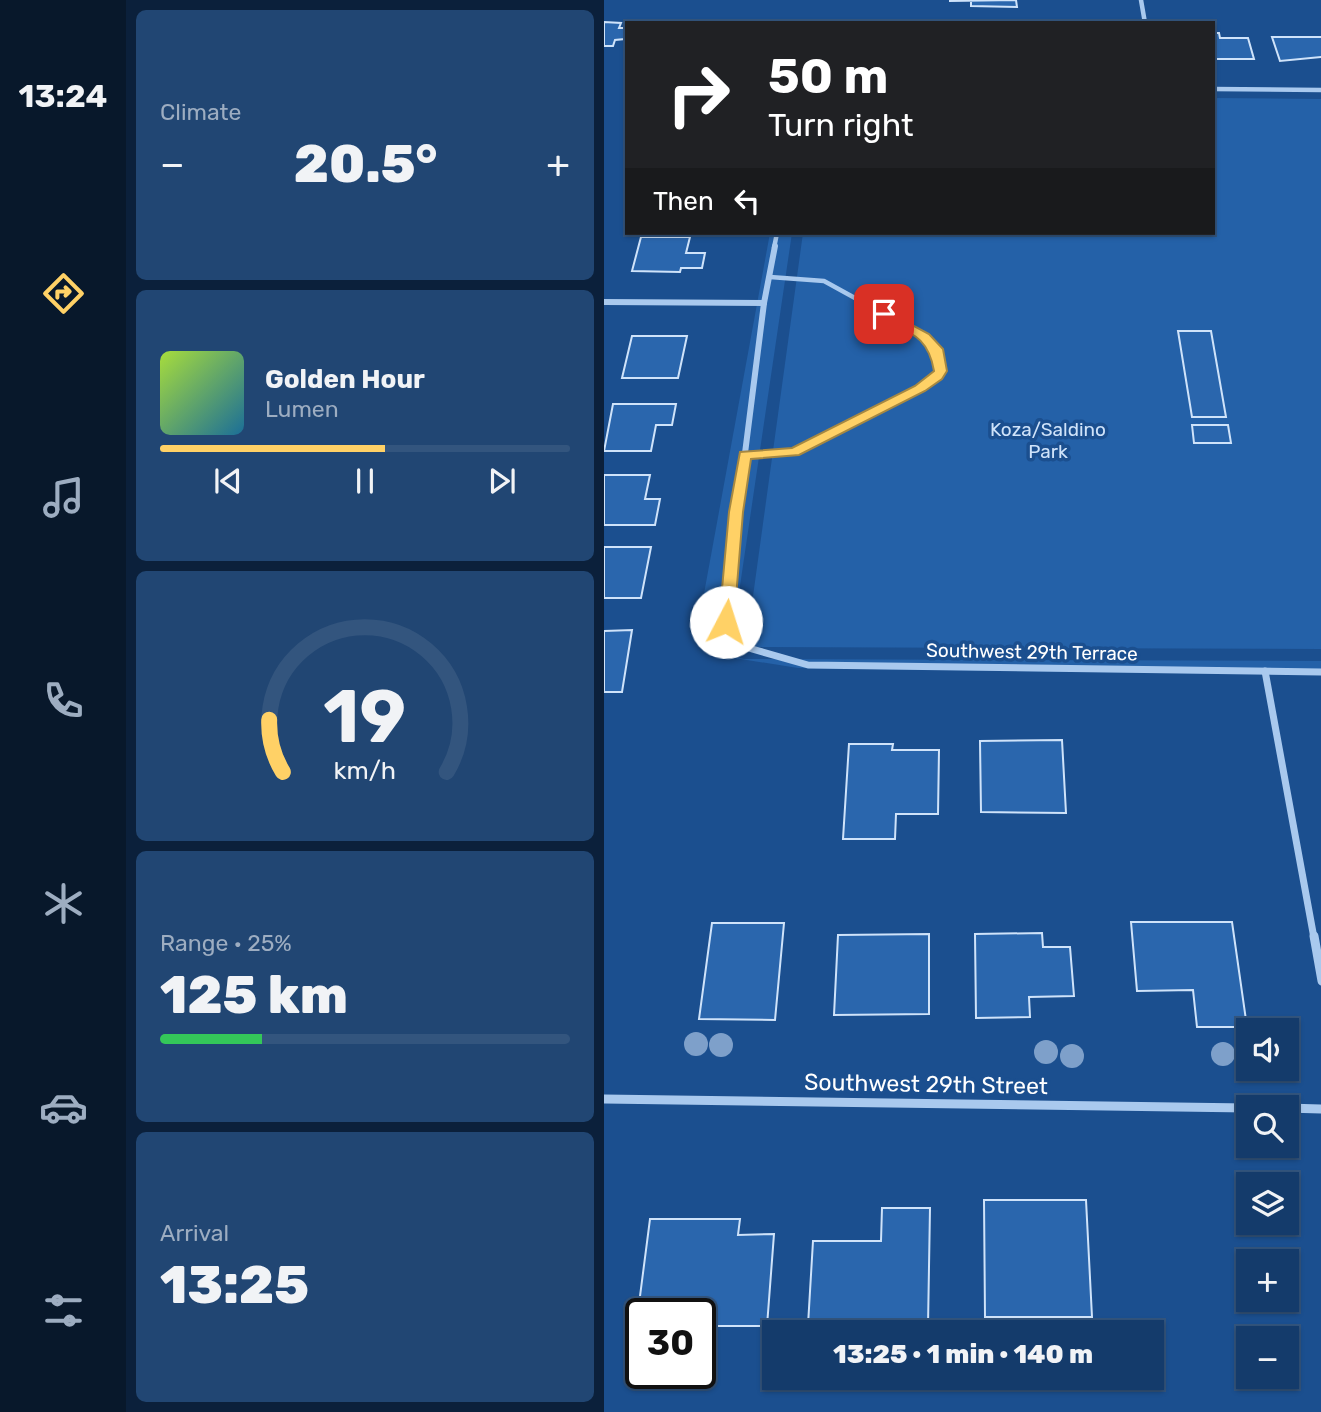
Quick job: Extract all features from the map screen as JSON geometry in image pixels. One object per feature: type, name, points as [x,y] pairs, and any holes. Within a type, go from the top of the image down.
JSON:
[{"type":"street","points":[[1141,0],[1145,21]]},
{"type":"street","points":[[1215,89],[1321,90]]},
{"type":"street","points":[[745,455],[764,303],[777,235]]},
{"type":"street","points":[[604,302],[764,303]]},
{"type":"street","name":"Southwest 29th Terrace","points":[[745,455],[736,512],[726,622],[746,647],[808,665],[1321,672]]},
{"type":"street","points":[[1265,671],[1321,981]]},
{"type":"street","name":"Southwest 29th Street","points":[[604,1099],[1236,1108]]},
{"type":"street","points":[[1299,1108],[1321,1109]]},
{"type":"lane","points":[[745,455],[794,452],[920,388],[938,377],[941,371],[937,349],[924,336],[824,281],[770,277]]},
{"type":"green space","name":"Koza/Saldino Park","points":[[1215,98],[1321,99],[1321,649],[746,647],[803,235],[1215,235]]},
{"type":"green space","points":[[770,235],[792,235],[731,647],[736,657],[1321,661],[1321,675],[798,668],[728,657],[701,610]]},
{"type":"building","points":[[1016,0],[1017,7],[971,6],[971,1],[949,1]]},
{"type":"building","points":[[604,22],[621,23],[619,28],[625,28],[625,39],[615,40],[613,46],[604,46]]},
{"type":"building","points":[[1215,33],[1219,33],[1220,38],[1248,38],[1254,59],[1215,59]]},
{"type":"building","points":[[1272,37],[1322,37],[1322,57],[1280,61]]},
{"type":"building","points":[[641,237],[690,237],[686,253],[705,253],[702,268],[681,268],[680,272],[632,271]]},
{"type":"building","points":[[1178,331],[1211,331],[1226,417],[1192,417]]},
{"type":"building","points":[[632,336],[687,336],[678,378],[622,378]]},
{"type":"building","points":[[613,404],[676,404],[672,425],[656,425],[651,451],[604,451]]},
{"type":"building","points":[[1192,425],[1228,425],[1231,443],[1194,443]]},
{"type":"building","points":[[604,475],[650,475],[645,499],[660,499],[655,525],[604,525]]},
{"type":"building","points":[[604,547],[651,547],[641,598],[604,598]]},
{"type":"building","points":[[632,630],[622,692],[604,692],[604,631]]},
{"type":"building","points":[[1062,740],[1066,813],[981,812],[980,741]]},
{"type":"building","points":[[849,744],[893,744],[892,750],[939,750],[938,814],[896,814],[895,839],[843,839]]},
{"type":"building","points":[[1131,922],[1232,922],[1246,1018],[1236,1018],[1236,1027],[1197,1027],[1193,990],[1137,991]]},
{"type":"building","points":[[712,923],[784,923],[775,1020],[699,1019]]},
{"type":"building","points":[[1042,933],[1043,947],[1070,947],[1074,996],[1029,997],[1030,1017],[976,1018],[975,934]]},
{"type":"building","points":[[929,934],[929,1014],[834,1015],[838,935]]},
{"type":"building","points":[[984,1200],[1086,1200],[1092,1317],[985,1317]]},
{"type":"building","points":[[882,1208],[930,1208],[928,1320],[808,1320],[813,1241],[881,1241]]},
{"type":"building","points":[[650,1219],[740,1219],[738,1235],[774,1234],[767,1320],[762,1320],[762,1326],[716,1326],[716,1298],[640,1298]]},
{"type":"route","points":[[726,622],[736,512],[745,455],[794,452],[938,377],[941,364],[937,349],[924,336],[884,314]]}]
